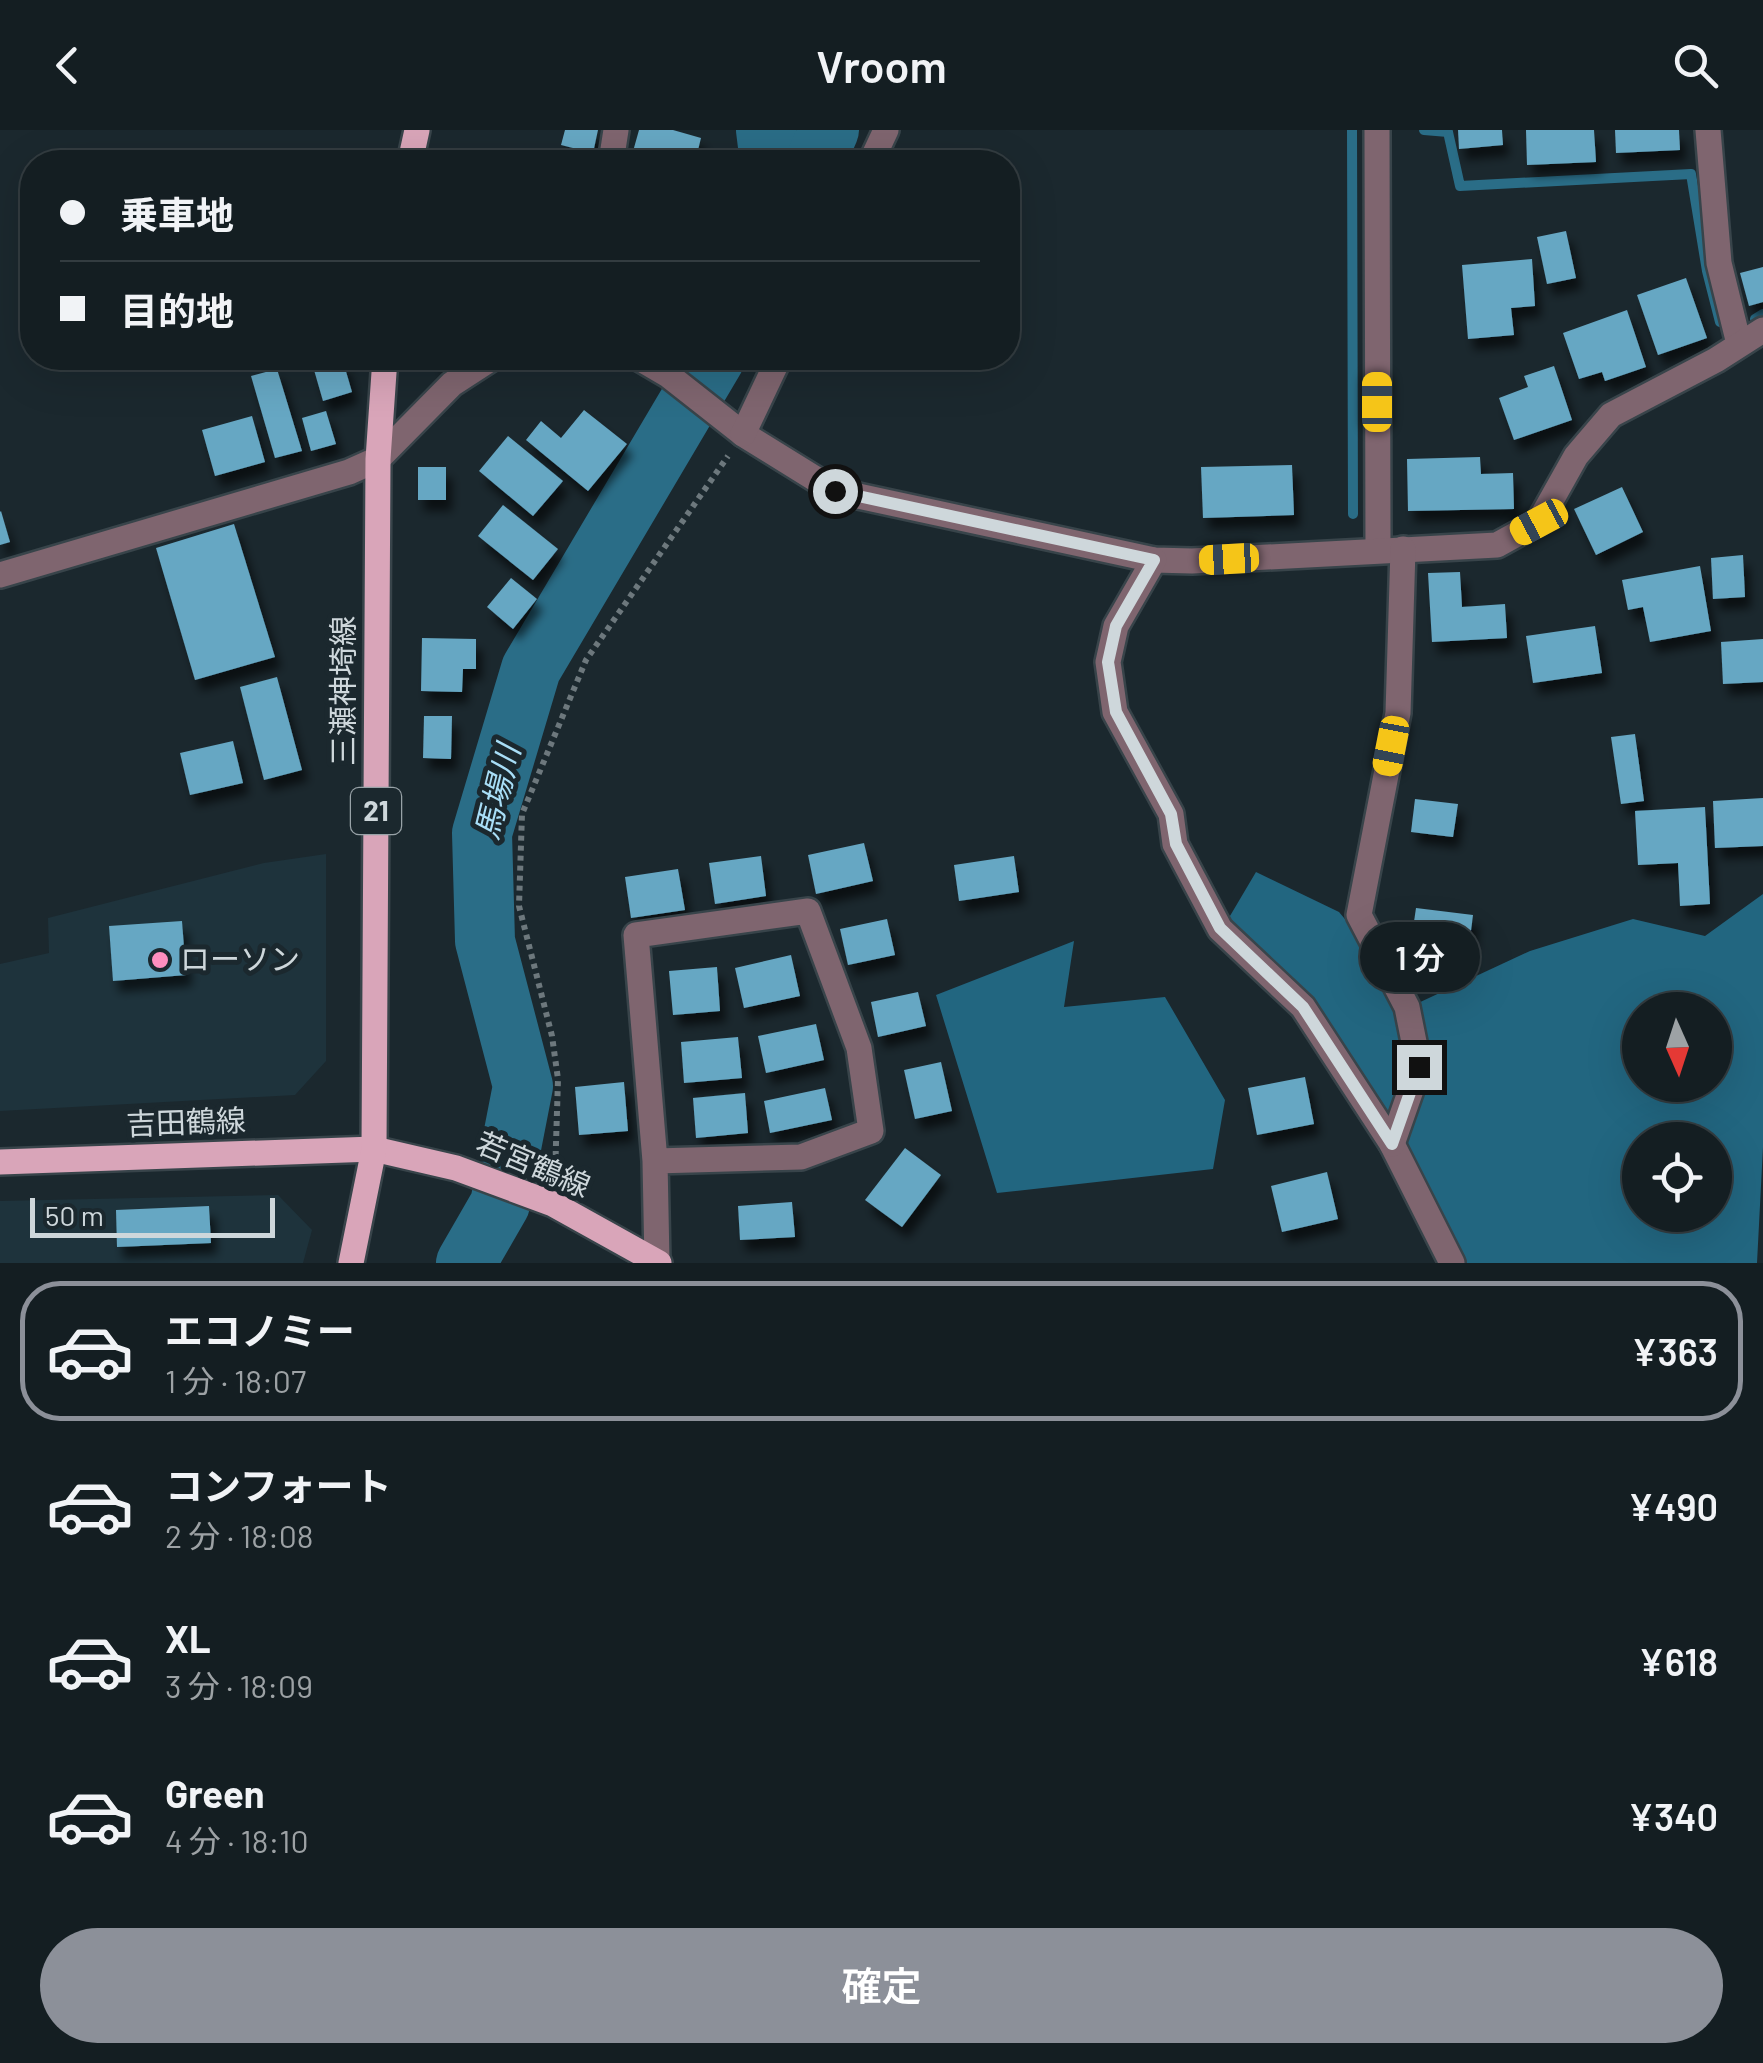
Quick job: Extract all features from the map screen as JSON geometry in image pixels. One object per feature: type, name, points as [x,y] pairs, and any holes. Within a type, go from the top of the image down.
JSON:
[{"type":"main road","name":"三瀬神埼線","points":[[350,1263],[374,1149],[378,459],[384,370]]},
{"type":"main road","name":"若宮鶴線","points":[[374,1149],[456,1168],[554,1204],[658,1262]]},
{"type":"main road","name":"吉田鶴線","points":[[0,1162],[374,1149]]},
{"type":"street","points":[[1377,130],[1398,713],[1359,915],[1407,1008],[1419,1067],[1392,1144]]},
{"type":"street","points":[[1708,130],[1719,263],[1739,344]]},
{"type":"street","points":[[659,370],[743,434],[835,491],[1154,560],[1192,561],[1497,545],[1539,522],[1576,456],[1610,415],[1716,360],[1763,330]]},
{"type":"street","points":[[0,575],[349,472],[378,459],[452,384],[474,370]]},
{"type":"street","points":[[743,434],[773,370]]},
{"type":"street","points":[[1154,560],[1116,626],[1108,662],[1116,712],[1171,814],[1176,844],[1220,928],[1303,1007],[1392,1144],[1452,1263]]},
{"type":"street","points":[[655,1161],[800,1158],[871,1132],[859,1048],[808,911],[636,935],[655,1161],[658,1262]]},
{"type":"path","points":[[554,1204],[558,1079],[552,1036],[519,906],[522,814],[586,660],[743,434]]},
{"type":"shaded area","points":[[326,854],[326,1061],[295,1095],[0,1111],[0,964],[49,953],[48,918],[264,863]]},
{"type":"shaded area","points":[[1256,872],[1339,912],[1416,1004],[1530,951],[1633,919],[1705,936],[1763,894],[1763,1147],[1757,1263],[1463,1263],[1317,1006],[1227,921]]},
{"type":"shaded area","points":[[1074,941],[1064,1007],[1165,997],[1225,1100],[1213,1169],[997,1193],[936,995]]},
{"type":"shaded area","points":[[278,1195],[312,1230],[303,1263],[0,1263],[0,1201]]},
{"type":"building","points":[[565,130],[598,130],[594,150],[561,145]]},
{"type":"building","points":[[639,130],[673,130],[701,138],[698,150],[633,150]]},
{"type":"building","points":[[1458,130],[1502,130],[1503,145],[1459,149]]},
{"type":"building","points":[[1526,130],[1594,130],[1596,162],[1527,165]]},
{"type":"building","points":[[1615,130],[1679,130],[1680,150],[1616,153]]},
{"type":"building","points":[[1566,231],[1576,278],[1547,284],[1537,237]]},
{"type":"building","points":[[1532,259],[1535,306],[1511,308],[1514,335],[1468,339],[1462,265]]},
{"type":"building","points":[[1763,267],[1763,302],[1749,306],[1740,273]]},
{"type":"building","points":[[1686,278],[1707,338],[1658,355],[1637,295]]},
{"type":"building","points":[[1627,310],[1646,367],[1605,381],[1602,372],[1579,379],[1563,333]]},
{"type":"building","points":[[1554,366],[1572,420],[1514,440],[1499,398],[1528,387],[1524,376]]},
{"type":"building","points":[[277,370],[302,451],[275,458],[251,376]]},
{"type":"building","points":[[314,370],[346,370],[352,392],[323,401]]},
{"type":"building","points":[[584,410],[627,444],[588,491],[526,440],[541,421],[561,438]]},
{"type":"building","points":[[326,411],[336,444],[311,451],[302,418]]},
{"type":"building","points":[[252,416],[265,462],[215,476],[202,430]]},
{"type":"building","points":[[508,436],[563,481],[533,516],[479,471]]},
{"type":"building","points":[[1480,457],[1481,474],[1513,473],[1514,509],[1408,511],[1407,459]]},
{"type":"building","points":[[1292,465],[1294,515],[1203,518],[1201,467]]},
{"type":"building","points":[[418,467],[446,467],[446,500],[418,500]]},
{"type":"building","points":[[1622,487],[1643,532],[1596,555],[1574,509]]},
{"type":"building","points":[[503,505],[558,549],[533,580],[478,536]]},
{"type":"building","points":[[0,512],[10,542],[0,545]]},
{"type":"building","points":[[234,524],[275,657],[195,680],[156,548]]},
{"type":"building","points":[[1743,555],[1745,597],[1713,599],[1711,558]]},
{"type":"building","points":[[1700,566],[1711,631],[1650,642],[1643,607],[1628,610],[1622,580]]},
{"type":"building","points":[[1460,572],[1462,607],[1505,604],[1507,638],[1432,642],[1428,573]]},
{"type":"building","points":[[511,578],[537,599],[513,629],[487,607]]},
{"type":"building","points":[[1595,626],[1602,673],[1533,683],[1526,636]]},
{"type":"building","points":[[422,638],[476,639],[476,669],[463,669],[462,692],[421,691]]},
{"type":"building","points":[[1763,639],[1763,682],[1723,684],[1721,642]]},
{"type":"building","points":[[277,677],[302,770],[264,780],[240,687]]},
{"type":"building","points":[[424,716],[452,716],[451,759],[423,758]]},
{"type":"building","points":[[1635,734],[1644,801],[1621,804],[1611,737]]},
{"type":"building","points":[[233,741],[243,783],[190,795],[180,753]]},
{"type":"building","points":[[1763,798],[1763,846],[1715,848],[1713,801]]},
{"type":"building","points":[[1415,799],[1458,804],[1453,837],[1411,832]]},
{"type":"building","points":[[1705,807],[1710,904],[1680,906],[1678,863],[1638,865],[1635,811]]},
{"type":"building","points":[[864,843],[873,881],[816,894],[808,855]]},
{"type":"building","points":[[761,856],[766,896],[715,904],[709,863]]},
{"type":"building","points":[[1014,856],[1019,892],[959,901],[954,865]]},
{"type":"building","points":[[678,869],[685,910],[631,918],[625,877]]},
{"type":"building","points":[[1416,908],[1473,915],[1467,962],[1409,956]]},
{"type":"building","points":[[887,919],[895,955],[848,965],[840,929]]},
{"type":"building","points":[[182,921],[186,975],[113,981],[109,926]]},
{"type":"building","points":[[791,955],[800,996],[744,1008],[735,968]]},
{"type":"building","points":[[717,967],[720,1011],[673,1015],[669,971]]},
{"type":"building","points":[[918,992],[926,1026],[878,1037],[871,1002]]},
{"type":"building","points":[[816,1024],[824,1060],[766,1073],[758,1036]]},
{"type":"building","points":[[738,1037],[742,1078],[684,1083],[681,1042]]},
{"type":"building","points":[[941,1062],[952,1111],[915,1119],[904,1070]]},
{"type":"building","points":[[1305,1077],[1314,1124],[1257,1135],[1248,1088]]},
{"type":"building","points":[[624,1082],[628,1131],[579,1135],[575,1087]]},
{"type":"building","points":[[825,1088],[832,1120],[770,1133],[764,1101]]},
{"type":"building","points":[[745,1093],[748,1133],[696,1138],[693,1098]]},
{"type":"building","points":[[905,1148],[941,1175],[902,1227],[865,1200]]},
{"type":"building","points":[[1327,1172],[1338,1219],[1282,1232],[1271,1186]]},
{"type":"building","points":[[792,1202],[795,1237],[740,1240],[738,1206]]},
{"type":"building","points":[[209,1206],[211,1243],[117,1247],[116,1210]]},
{"type":"waterway","name":"馬場川","points":[[766,130],[768,150]]},
{"type":"waterway","points":[[820,150],[829,130]]},
{"type":"waterway","points":[[1352,130],[1353,514]]},
{"type":"waterway","points":[[1424,130],[1448,132],[1460,186],[1691,174],[1720,322]]},
{"type":"waterway","points":[[1755,319],[1763,314]]},
{"type":"waterway","name":"馬場川","points":[[466,1263],[500,1204],[523,1086],[485,941],[482,833],[531,669],[708,370]]},
{"type":"place","name":"ローソン","points":[[160,960]]},
{"type":"route","points":[[835,491],[1154,560],[1116,626],[1108,662],[1116,712],[1171,814],[1176,844],[1220,928],[1303,1007],[1392,1144],[1419,1067]]}]
